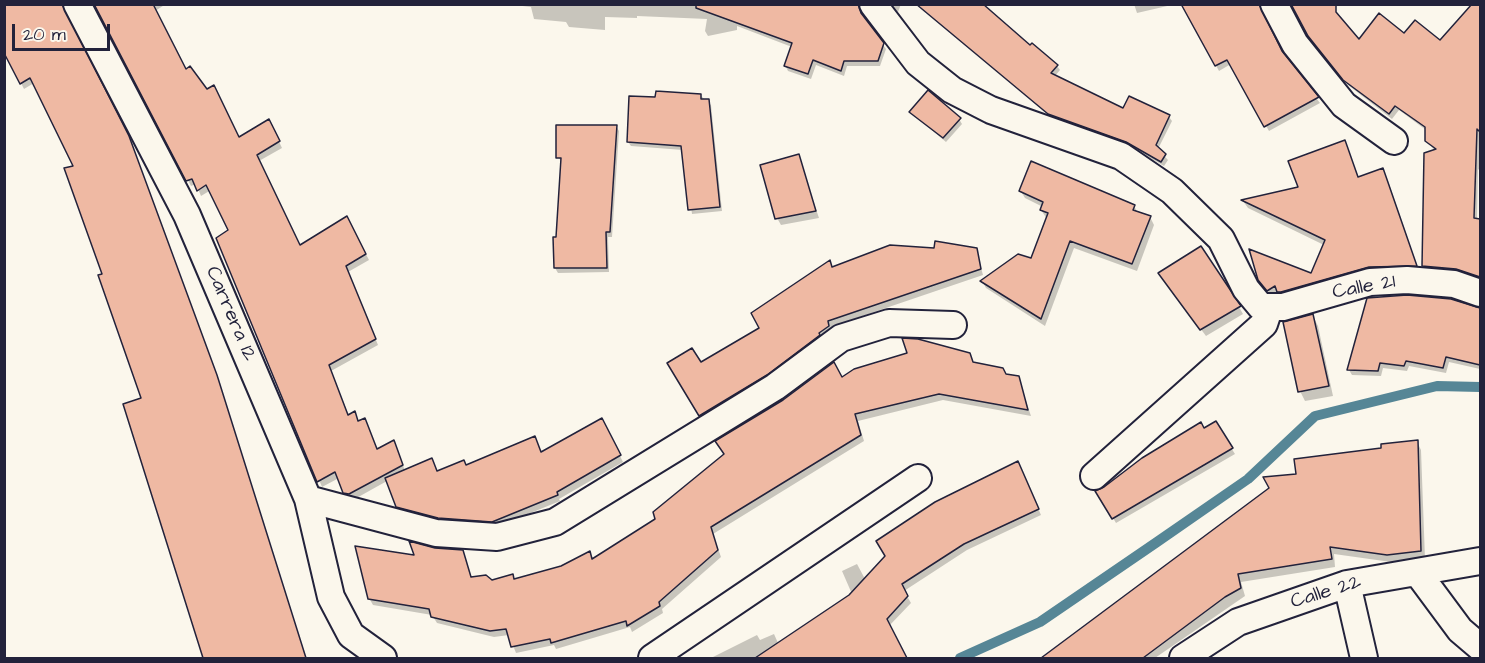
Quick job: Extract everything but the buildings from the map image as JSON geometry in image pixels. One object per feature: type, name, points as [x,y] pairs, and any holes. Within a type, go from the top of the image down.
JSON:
[{"type":"street","name":"Carrera 12","points":[[77,4],[187,215],[308,499],[331,597],[351,635],[383,658]]},
{"type":"street","points":[[873,4],[918,63],[952,90],[991,110],[1121,156],[1145,170],[1172,191],[1221,239],[1254,303],[1261,308],[1276,308]]},
{"type":"street","points":[[1274,4],[1295,44],[1344,105],[1395,141]]},
{"type":"street","name":"Calle 21","points":[[1276,308],[1370,282],[1407,280],[1454,284],[1480,293]]},
{"type":"street","points":[[1094,476],[1264,324],[1276,308]]},
{"type":"street","points":[[308,499],[436,533],[497,537],[555,522],[775,387],[841,338],[889,323],[953,325]]},
{"type":"street","points":[[652,658],[918,478]]},
{"type":"street","name":"Calle 22","points":[[1183,658],[1238,622],[1347,584],[1480,561]]},
{"type":"street","points":[[1417,572],[1460,630],[1480,648]]},
{"type":"street","points":[[1347,584],[1364,658]]},
{"type":"waterway","points":[[960,658],[1040,622],[1248,479],[1315,416],[1437,386],[1480,387]]}]
